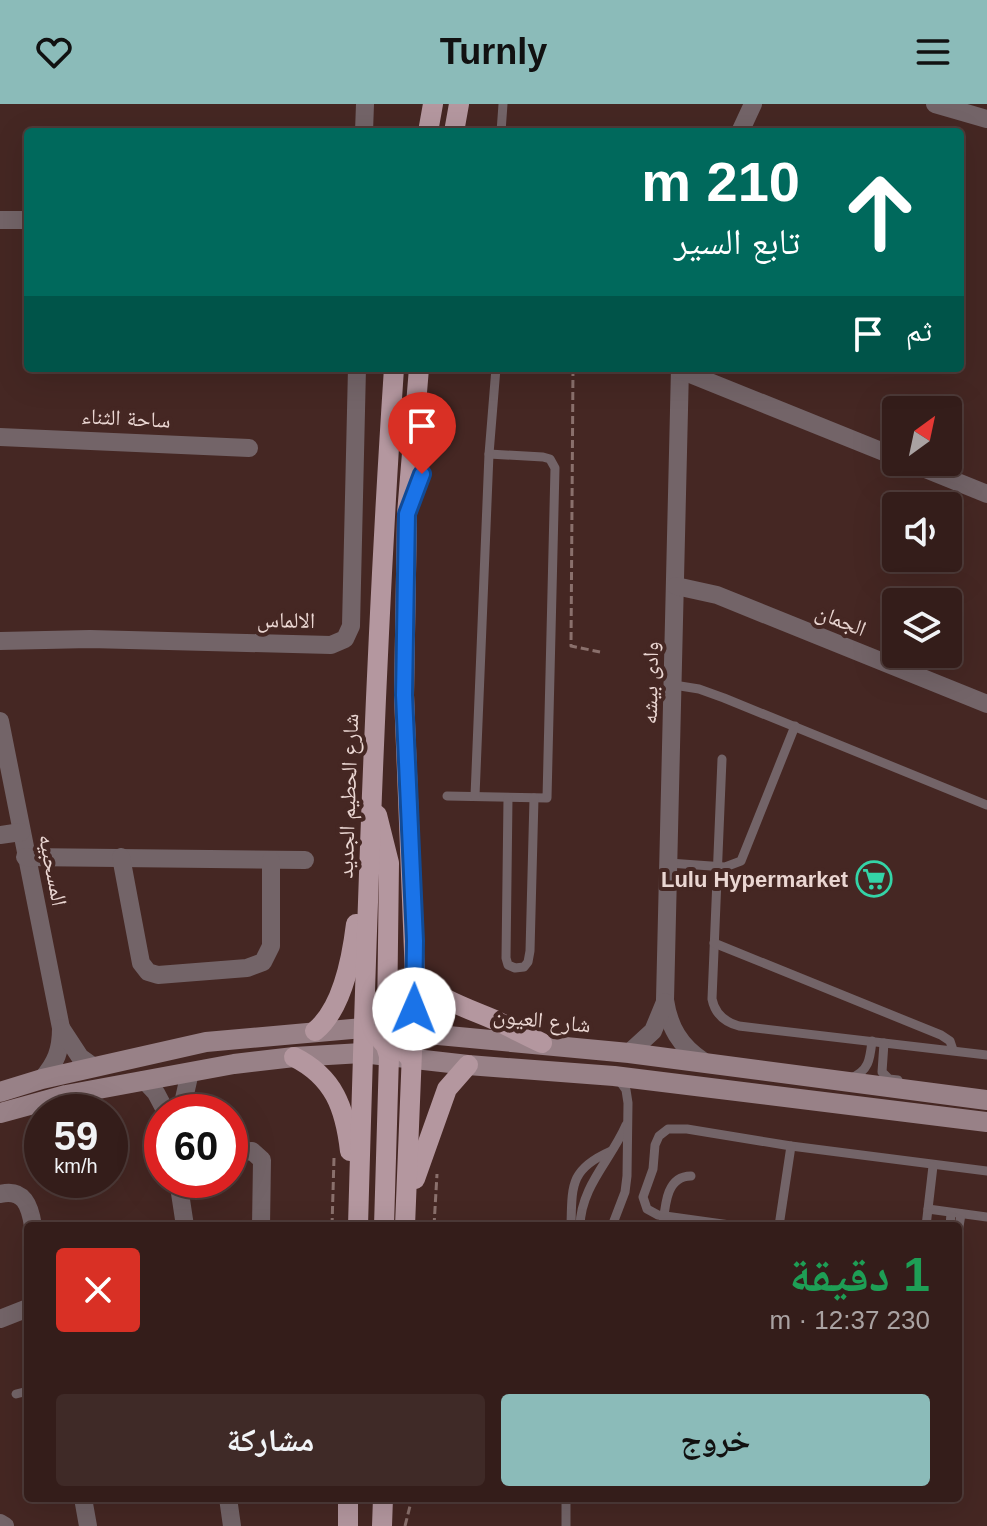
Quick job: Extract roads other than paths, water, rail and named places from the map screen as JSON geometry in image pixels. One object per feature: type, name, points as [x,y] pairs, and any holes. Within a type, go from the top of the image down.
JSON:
[{"type":"main road","points":[[415,128],[418,104]]},
{"type":"main road","points":[[429,128],[433,104]]},
{"type":"main road","points":[[455,128],[459,104]]},
{"type":"main road","name":"شارع الحطيم الجديد","points":[[358,1222],[381,563],[394,372]]},
{"type":"main road","points":[[406,1220],[415,977],[404,695],[407,514],[419,372]]},
{"type":"main road","points":[[407,514],[422,474],[432,372]]},
{"type":"main road","points":[[373,803],[389,863],[386,1007],[389,1029],[411,1059]]},
{"type":"main road","points":[[315,1031],[331,1013],[346,974],[359,910],[369,883]]},
{"type":"main road","points":[[415,977],[448,1001],[542,1043]]},
{"type":"main road","points":[[363,1028],[380,1038],[389,1056],[384,1222]]},
{"type":"main road","name":"شارع العيون","points":[[0,1092],[42,1079],[206,1042],[363,1028],[703,1061],[987,1100]]},
{"type":"main road","points":[[0,1113],[66,1095],[190,1072],[294,1057],[362,1053],[614,1076],[987,1122]]},
{"type":"main road","points":[[294,1057],[316,1070],[337,1094],[347,1124],[359,1195]]},
{"type":"main road","points":[[406,1220],[419,1166],[443,1098],[453,1080],[468,1065]]},
{"type":"main road","points":[[348,1502],[348,1526]]},
{"type":"main road","points":[[382,1526],[383,1502]]},
{"type":"street","points":[[364,128],[365,104]]},
{"type":"street","points":[[742,128],[753,104]]},
{"type":"street","points":[[935,104],[987,119]]},
{"type":"street","points":[[0,220],[24,220]]},
{"type":"street","name":"الالماس","points":[[0,641],[90,639],[331,645],[345,639],[351,626],[357,372]]},
{"type":"street","name":"وادى بيشه","points":[[680,372],[665,1000],[676,1035],[703,1061]]},
{"type":"street","points":[[687,372],[882,451]]},
{"type":"street","name":"ساحة الثناء","points":[[0,437],[249,448]]},
{"type":"street","points":[[943,476],[987,494]]},
{"type":"street","name":"الجمان","points":[[676,586],[717,595],[987,704]]},
{"type":"street","name":"المسحبيه","points":[[0,721],[61,1028],[61,1047],[54,1065],[42,1079]]},
{"type":"street","points":[[0,835],[21,832]]},
{"type":"street","points":[[25,857],[305,860]]},
{"type":"street","points":[[121,857],[141,963],[148,972],[158,975],[247,968],[263,962],[271,946],[271,860]]},
{"type":"street","name":"وادى بيشه","points":[[629,1053],[653,1031],[665,1000]]},
{"type":"street","name":"المسحبيه","points":[[61,1028],[69,1044],[94,1067]]},
{"type":"street","points":[[185,1094],[190,1072]]},
{"type":"street","points":[[144,1080],[157,1094]]},
{"type":"street","points":[[248,1151],[252,1151],[262,1160],[261,1222]]},
{"type":"street","points":[[0,1194],[12,1192],[25,1199],[32,1222]]},
{"type":"street","points":[[181,1198],[184,1222]]},
{"type":"street","points":[[0,1319],[24,1310]]},
{"type":"street","points":[[84,1502],[88,1526]]},
{"type":"street","points":[[229,1502],[232,1526]]},
{"type":"lane","points":[[501,128],[503,104]]},
{"type":"lane","points":[[475,796],[489,454],[496,372]]},
{"type":"lane","points":[[447,796],[547,798],[555,468],[550,459],[543,457],[489,454]]},
{"type":"lane","points":[[674,685],[711,693],[987,805]]},
{"type":"lane","points":[[669,863],[736,865],[744,856],[795,726]]},
{"type":"lane","points":[[722,759],[712,999],[724,1020],[739,1026],[987,1055]]},
{"type":"lane","points":[[508,798],[506,958],[508,965],[515,968],[524,967],[530,951],[534,798]]},
{"type":"lane","points":[[714,943],[941,1035],[950,1041],[953,1050]]},
{"type":"lane","points":[[839,1079],[855,1077],[864,1071],[869,1063],[872,1041]]},
{"type":"lane","points":[[884,1043],[881,1065],[885,1076],[936,1085],[946,1094]]},
{"type":"lane","points":[[614,1076],[626,1090],[628,1121],[625,1192],[614,1222]]},
{"type":"lane","points":[[580,1222],[588,1190],[628,1121]]},
{"type":"lane","points":[[691,1176],[684,1175],[674,1181],[663,1221],[647,1209],[643,1197],[653,1169],[656,1140],[668,1129],[687,1129],[933,1166],[987,1171]]},
{"type":"lane","points":[[780,1222],[791,1146]]},
{"type":"lane","points":[[571,1222],[572,1188],[576,1177],[588,1163],[611,1151]]},
{"type":"lane","points":[[926,1222],[933,1166]]},
{"type":"lane","points":[[928,1209],[987,1217]]},
{"type":"lane","points":[[952,1222],[956,1213]]},
{"type":"lane","points":[[956,1213],[957,1222]]},
{"type":"lane","points":[[16,1394],[24,1392]]},
{"type":"lane","points":[[566,1502],[566,1526]]},
{"type":"place","name":"Lulu Hypermarket","points":[[874,879]]}]
